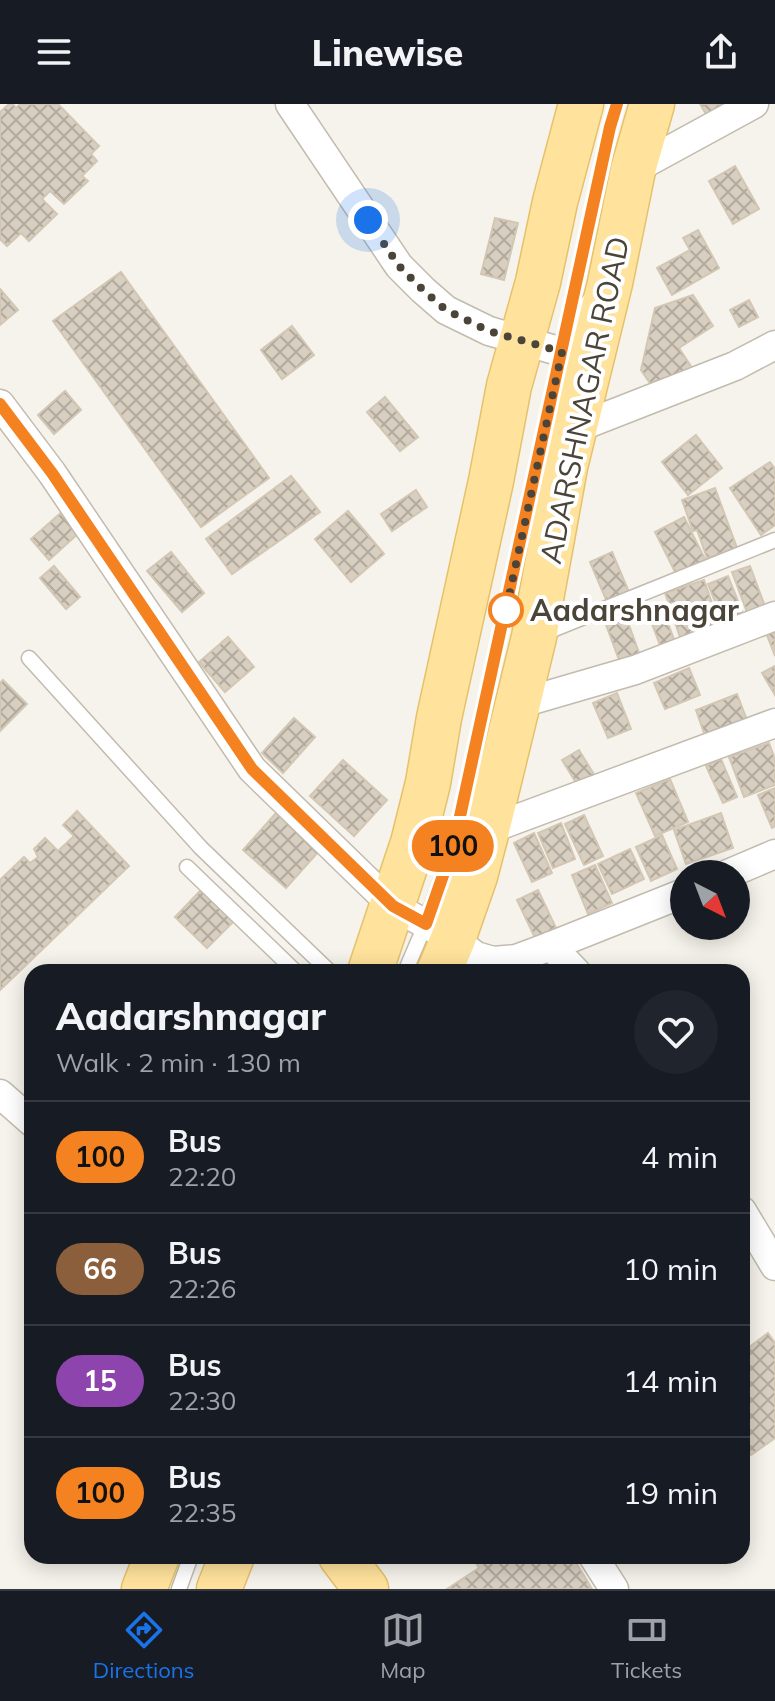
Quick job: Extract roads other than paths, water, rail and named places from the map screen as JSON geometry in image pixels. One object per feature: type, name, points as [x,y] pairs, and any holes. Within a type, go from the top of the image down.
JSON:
[{"type":"main road","points":[[383,964],[428,935],[413,843],[509,386],[542,346],[538,282],[581,104]]},
{"type":"main road","name":"ADARSHNAGAR ROAD","points":[[428,935],[475,876],[534,637],[565,467],[610,283],[633,170],[652,104]]},
{"type":"main road","points":[[144,1589],[154,1564]]},
{"type":"main road","points":[[219,1589],[229,1564]]},
{"type":"main road","points":[[347,1564],[366,1589]]},
{"type":"street","points":[[290,104],[399,266],[446,310],[489,331],[542,346],[610,283]]},
{"type":"street","points":[[633,170],[754,104]]},
{"type":"street","points":[[574,429],[735,366],[775,345]]},
{"type":"street","points":[[0,404],[52,473],[252,769],[428,935],[493,961],[516,959],[670,899]]},
{"type":"street","points":[[518,704],[635,670],[775,616]]},
{"type":"street","points":[[487,830],[775,723]]},
{"type":"street","points":[[750,865],[775,854]]},
{"type":"street","points":[[551,946],[568,964]]},
{"type":"street","points":[[0,1094],[24,1115]]},
{"type":"street","points":[[750,1224],[775,1266]]},
{"type":"street","points":[[598,1564],[614,1589]]},
{"type":"lane","points":[[410,964],[428,935],[454,844],[542,346],[617,104]]},
{"type":"lane","points":[[534,637],[775,540]]},
{"type":"lane","points":[[29,658],[201,848],[322,964]]},
{"type":"lane","points":[[187,867],[288,964]]},
{"type":"lane","points":[[179,1589],[188,1564]]},
{"type":"place","name":"Aadarshnagar","points":[[506,610]]}]
